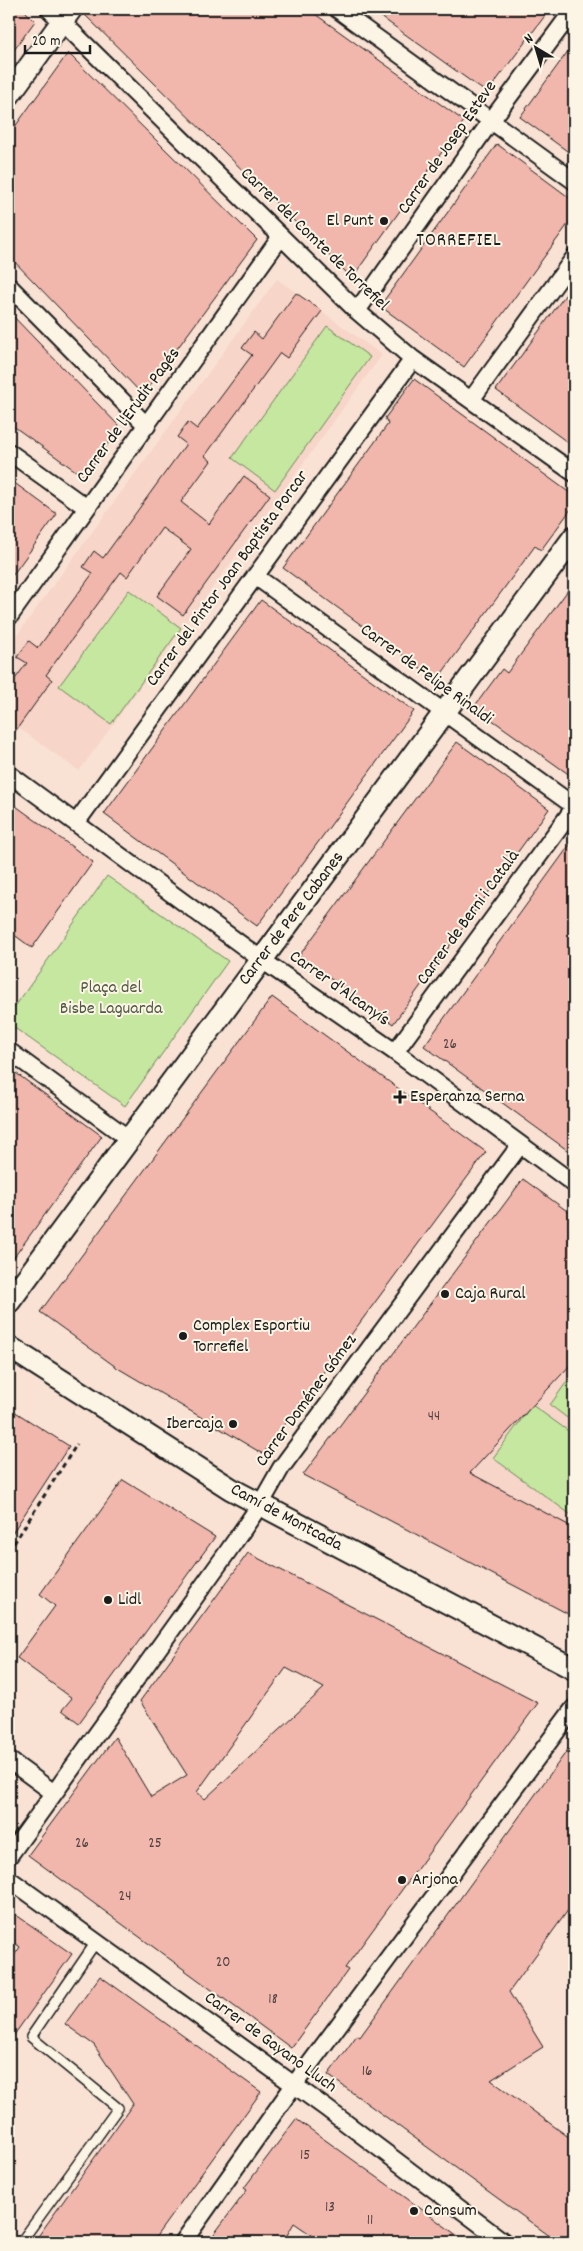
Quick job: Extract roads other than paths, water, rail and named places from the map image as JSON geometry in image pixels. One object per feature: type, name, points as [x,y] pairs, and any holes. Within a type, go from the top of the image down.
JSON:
[{"type":"street","points":[[336,9],[574,181]]},
{"type":"street","name":"Carrer de Josep Esteve","points":[[357,311],[491,121],[574,9]]},
{"type":"street","points":[[9,94],[61,13]]},
{"type":"street","name":"Carrer del Comte de Torrefiel","points":[[61,13],[280,238],[357,311],[413,359],[574,473]]},
{"type":"street","name":"Carrer de l'Erudit Pagés","points":[[9,617],[280,238]]},
{"type":"street","points":[[471,400],[574,258]]},
{"type":"street","points":[[9,286],[147,426]]},
{"type":"street","name":"Carrer del Pintor Joan Baptista Porcar","points":[[76,823],[413,359]]},
{"type":"street","points":[[9,452],[87,508]]},
{"type":"street","name":"Carrer de Pere Cabanes","points":[[9,1302],[574,537]]},
{"type":"street","name":"Carrer de Felipe Rinaldi","points":[[255,576],[574,807]]},
{"type":"street","name":"Carrer d'Alcanyís","points":[[9,774],[262,960],[395,1052],[574,1184]]},
{"type":"street","name":"Carrer de Berni i Català","points":[[395,1052],[574,807]]},
{"type":"street","points":[[9,1051],[129,1139]]},
{"type":"street","name":"Carrer Doménec Gómez","points":[[9,1856],[260,1505],[281,1468],[520,1144]]},
{"type":"street","name":"Camí de Montcada","points":[[9,1348],[125,1423],[260,1505],[574,1669]]},
{"type":"street","points":[[183,2242],[294,2085],[574,1708]]},
{"type":"street","points":[[9,1760],[54,1793]]},
{"type":"street","name":"Carrer de Gayano Lluch","points":[[9,1880],[294,2085],[504,2242]]},
{"type":"lane","points":[[21,2242],[118,2108],[31,2037],[96,1942]]},
{"type":"place","name":"El Punt","points":[[384,221]]},
{"type":"place","name":"Esperanza Serna","points":[[400,1097]]},
{"type":"place","name":"Caja Rural","points":[[445,1294]]},
{"type":"place","name":"Complex Esportiu Torrefiel","points":[[183,1336]]},
{"type":"place","name":"Ibercaja","points":[[233,1424]]},
{"type":"place","name":"Lidl","points":[[108,1600]]},
{"type":"place","name":"Arjona","points":[[402,1880]]},
{"type":"place","name":"Consum","points":[[414,2211]]},
{"type":"district","name":"TORREFIEL","points":[[459,241]]},
{"type":"park label","name":"Plaça del Bisbe Laguarda","points":[[111,998]]}]
